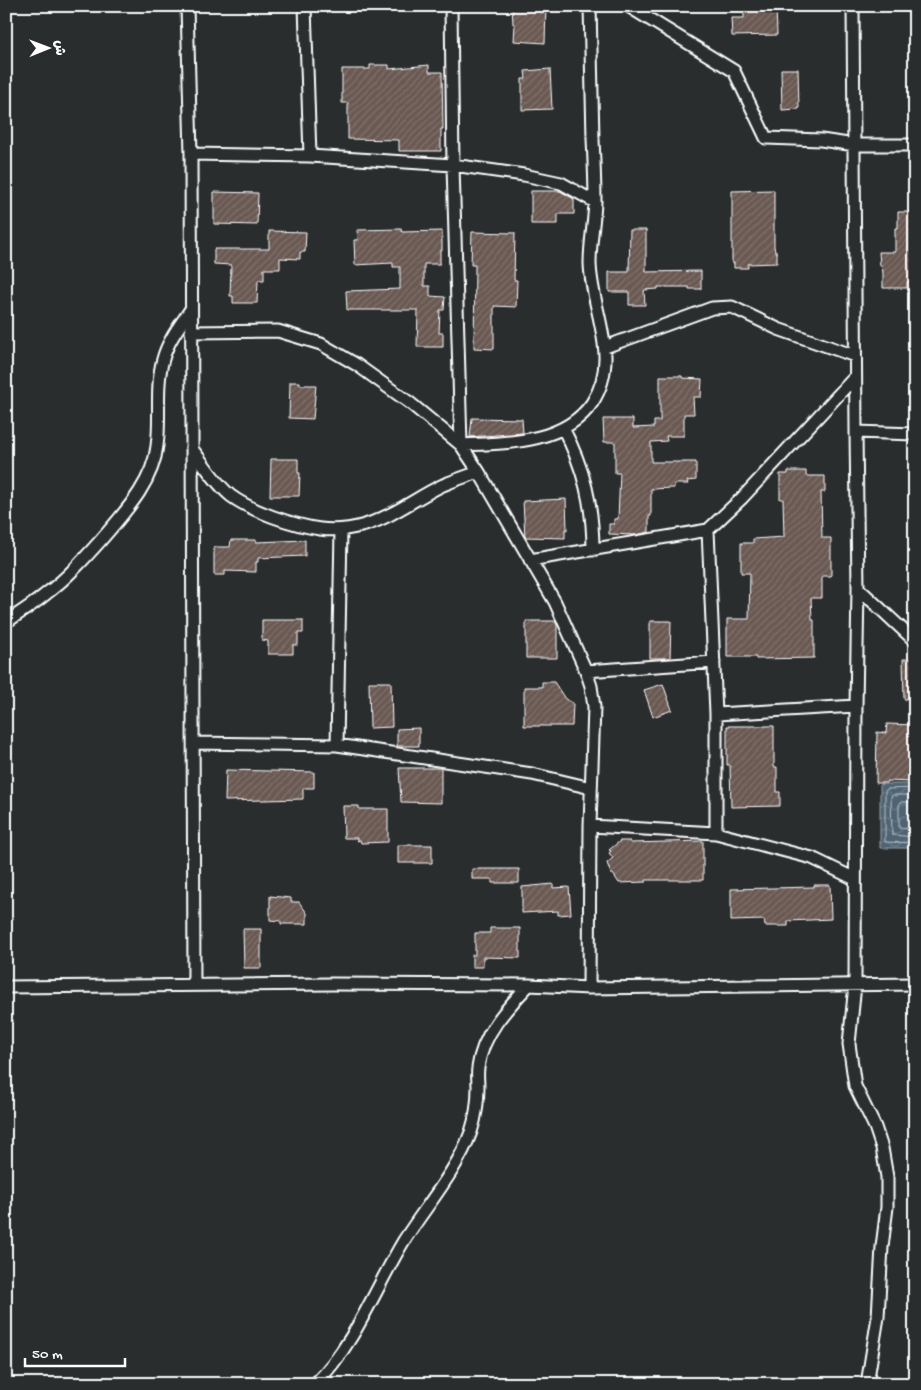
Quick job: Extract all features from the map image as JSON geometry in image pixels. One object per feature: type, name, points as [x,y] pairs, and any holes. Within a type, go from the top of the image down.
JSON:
[{"type":"street","points":[[187,6],[191,154],[194,984]]},
{"type":"street","points":[[305,6],[310,156]]},
{"type":"street","points":[[451,6],[453,165],[461,445]]},
{"type":"street","points":[[461,445],[512,443],[573,424],[592,402],[604,374],[605,347],[590,264],[595,202],[590,6]]},
{"type":"street","points":[[628,6],[734,71],[766,138],[820,140],[855,145],[915,145]]},
{"type":"street","points":[[853,6],[858,588],[855,985],[849,1044],[855,1086],[875,1127],[882,1148],[887,1177],[887,1207],[882,1247],[878,1317],[867,1384]]},
{"type":"street","points":[[191,154],[310,156],[453,165],[524,175],[561,184],[595,202]]},
{"type":"street","points":[[605,347],[712,308],[732,307],[778,329],[855,356]]},
{"type":"street","points":[[6,622],[47,594],[74,570],[133,502],[151,468],[157,448],[159,390],[163,359],[177,330],[191,309]]},
{"type":"street","points":[[192,332],[278,331],[321,344],[357,365],[410,403],[461,445],[479,472],[555,602],[586,671],[594,707],[590,826],[589,988]]},
{"type":"street","points":[[530,560],[708,530],[742,498],[855,377]]},
{"type":"street","points":[[563,428],[581,467],[587,487],[591,508],[593,550]]},
{"type":"street","points":[[856,432],[915,434]]},
{"type":"street","points":[[192,449],[231,496],[257,510],[320,530],[341,530],[365,525],[389,516],[443,485],[479,472]]},
{"type":"street","points":[[337,745],[341,530]]},
{"type":"street","points":[[708,530],[716,714],[716,833]]},
{"type":"street","points":[[858,588],[915,641]]},
{"type":"street","points":[[586,671],[714,662]]},
{"type":"street","points":[[716,714],[856,706]]},
{"type":"street","points":[[193,743],[337,745],[532,774],[591,788]]},
{"type":"street","points":[[590,826],[716,833],[812,858],[855,878]]},
{"type":"street","points":[[6,987],[194,984],[529,985],[589,988],[915,984]]},
{"type":"street","points":[[315,1384],[347,1343],[404,1240],[458,1158],[470,1132],[476,1109],[478,1068],[482,1050],[504,1011],[529,985]]},
{"type":"water","points":[[880,784],[915,784],[915,848],[880,848]]},
{"type":"building","points":[[527,6],[546,6],[545,43],[514,41],[515,24],[513,24],[512,8],[527,8]]},
{"type":"building","points":[[744,6],[776,6],[777,35],[732,36],[731,18],[744,18]]},
{"type":"building","points":[[370,65],[389,65],[389,69],[429,65],[429,72],[442,72],[443,129],[441,129],[441,151],[399,151],[399,140],[348,139],[348,103],[342,103],[342,69],[370,69]]},
{"type":"building","points":[[550,69],[552,109],[522,110],[522,79],[526,79],[525,71]]},
{"type":"building","points":[[781,69],[798,69],[799,109],[782,110]]},
{"type":"building","points":[[774,190],[774,246],[775,252],[777,252],[777,263],[748,264],[748,268],[734,268],[734,263],[732,263],[732,191]]},
{"type":"building","points":[[531,191],[560,191],[574,199],[574,214],[558,214],[558,224],[531,224]]},
{"type":"building","points":[[214,192],[258,193],[257,225],[214,224]]},
{"type":"building","points":[[898,212],[915,212],[915,282],[907,282],[907,288],[883,288],[883,273],[882,266],[880,266],[879,252],[895,252],[895,228],[898,228]]},
{"type":"building","points":[[401,229],[402,232],[442,231],[440,264],[424,264],[424,286],[430,286],[430,296],[445,297],[444,310],[440,310],[439,333],[443,333],[443,347],[417,347],[418,310],[347,310],[346,291],[400,289],[400,267],[393,267],[393,263],[355,265],[354,240],[358,240],[357,230]]},
{"type":"building","points":[[630,230],[646,230],[646,272],[701,271],[701,289],[658,287],[658,289],[644,290],[645,305],[629,305],[629,292],[609,292],[609,272],[629,272]]},
{"type":"building","points":[[269,231],[306,232],[305,252],[300,252],[300,259],[280,258],[280,269],[264,269],[264,280],[258,280],[257,303],[233,303],[233,296],[230,296],[231,265],[214,264],[214,249],[269,249]]},
{"type":"building","points":[[472,232],[515,233],[514,280],[517,280],[516,307],[494,306],[494,349],[474,348],[475,265],[471,265]]},
{"type":"building","points":[[660,376],[682,376],[682,378],[702,379],[701,397],[693,397],[694,414],[684,414],[684,436],[666,436],[667,441],[651,442],[651,462],[696,462],[696,480],[687,481],[688,484],[674,484],[674,488],[651,489],[649,532],[635,535],[609,534],[609,524],[614,524],[614,519],[618,519],[620,473],[615,473],[615,442],[604,442],[603,419],[633,419],[633,428],[654,427],[654,421],[660,421]]},
{"type":"building","points":[[290,382],[300,382],[300,385],[316,385],[313,419],[289,418]]},
{"type":"building","points":[[472,418],[522,419],[523,433],[470,437]]},
{"type":"building","points":[[271,459],[298,459],[298,473],[300,473],[299,496],[270,496]]},
{"type":"building","points":[[788,471],[806,471],[806,476],[825,476],[825,492],[821,492],[822,538],[831,538],[831,576],[822,576],[822,598],[811,598],[812,620],[814,620],[814,658],[756,659],[756,657],[727,657],[727,619],[749,619],[750,573],[741,573],[741,543],[753,543],[753,539],[784,537],[783,499],[780,499],[780,474],[788,474]]},
{"type":"building","points":[[566,499],[567,530],[565,529],[565,538],[525,537],[523,501]]},
{"type":"building","points":[[231,540],[256,540],[256,542],[305,540],[305,556],[258,558],[256,572],[225,571],[225,575],[214,575],[214,547],[230,547]]},
{"type":"building","points":[[262,620],[303,620],[303,633],[298,633],[298,645],[293,645],[293,654],[268,654],[268,641],[262,640]]},
{"type":"building","points":[[526,621],[555,621],[557,625],[557,658],[526,658]]},
{"type":"building","points":[[650,621],[671,621],[670,658],[650,658]]},
{"type":"building","points":[[903,659],[915,659],[915,699],[904,699]]},
{"type":"building","points":[[369,682],[391,682],[392,727],[370,728]]},
{"type":"building","points":[[542,682],[554,682],[565,699],[573,703],[572,726],[524,726],[524,687],[542,687]]},
{"type":"building","points":[[663,684],[672,710],[653,717],[644,690]]},
{"type":"building","points":[[887,724],[915,725],[915,774],[913,774],[913,782],[887,781],[887,783],[876,783],[877,732],[886,733]]},
{"type":"building","points":[[727,726],[774,726],[774,767],[777,767],[777,792],[780,792],[780,806],[731,807],[730,765],[727,765]]},
{"type":"building","points":[[419,728],[419,746],[397,746],[397,729]]},
{"type":"building","points":[[399,768],[441,768],[441,803],[401,802]]},
{"type":"building","points":[[226,770],[314,772],[314,788],[303,788],[303,799],[225,801]]},
{"type":"building","points":[[343,806],[359,806],[359,809],[388,809],[388,842],[361,843],[360,840],[357,841],[357,838],[344,838]]},
{"type":"building","points":[[620,841],[630,841],[630,843],[703,841],[703,880],[646,880],[646,882],[619,883],[611,874],[607,863],[613,858],[609,850]]},
{"type":"building","points":[[398,845],[432,845],[432,863],[398,863]]},
{"type":"building","points":[[472,869],[519,869],[519,883],[492,883],[492,879],[472,879]]},
{"type":"building","points":[[553,884],[553,888],[569,887],[571,914],[558,915],[558,911],[522,913],[522,887]]},
{"type":"building","points":[[814,885],[830,885],[831,919],[788,921],[788,926],[765,926],[764,920],[731,921],[731,889],[814,887]]},
{"type":"building","points":[[270,896],[291,898],[291,902],[299,902],[307,913],[307,924],[281,924],[281,921],[270,920]]},
{"type":"building","points":[[490,928],[520,928],[520,958],[483,957],[483,967],[472,967],[472,955],[475,955],[475,933],[490,933]]},
{"type":"building","points":[[243,929],[261,929],[261,968],[244,968]]}]
